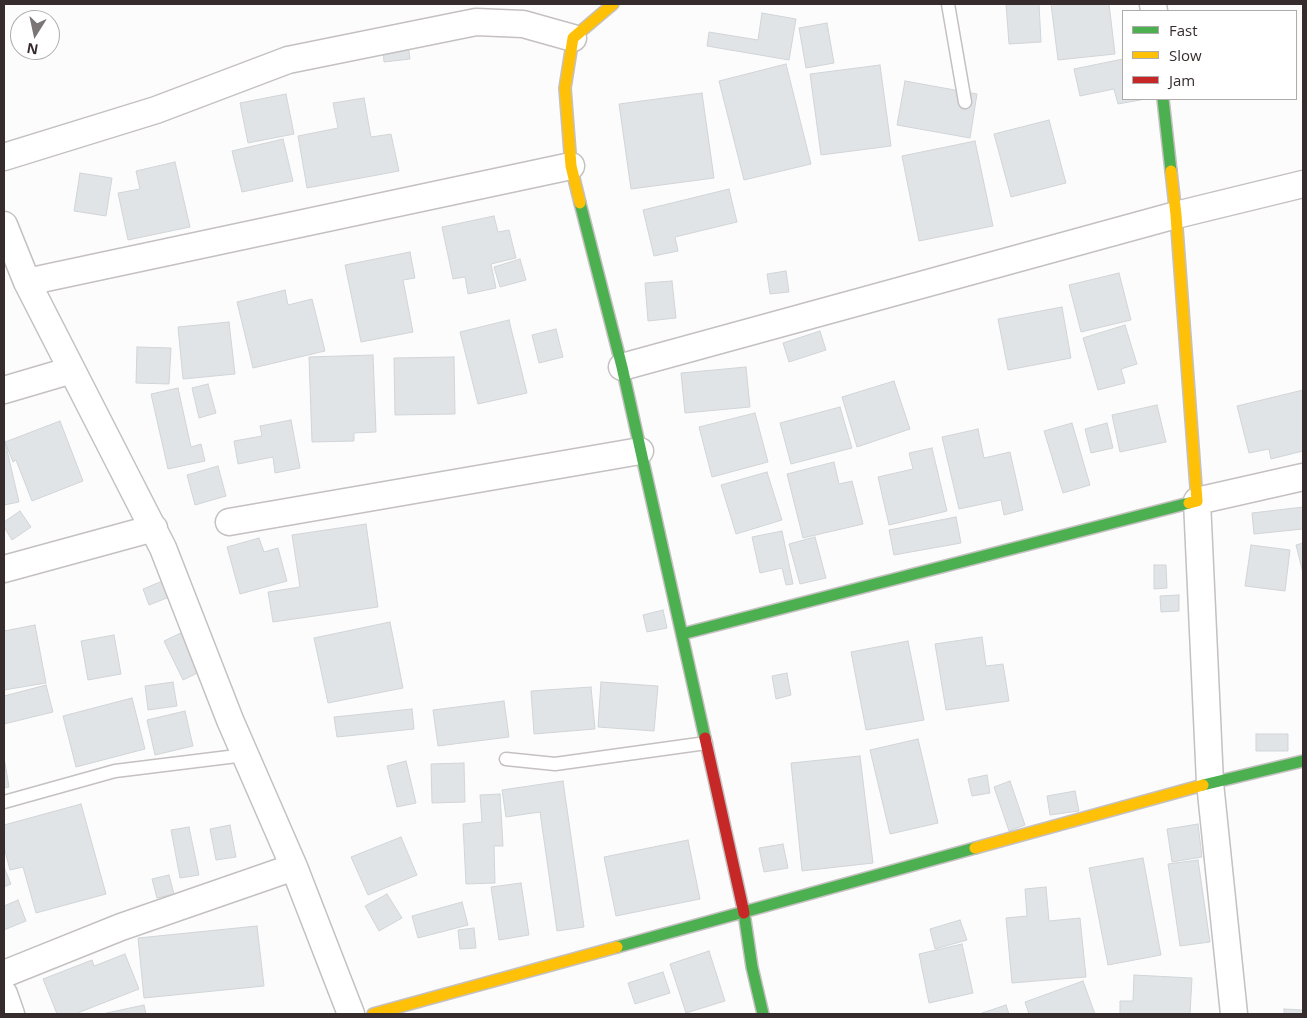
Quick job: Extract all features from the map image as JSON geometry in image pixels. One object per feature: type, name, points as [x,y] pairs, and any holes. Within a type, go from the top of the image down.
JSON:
[{"type":"street","points":[[613,4],[573,38],[565,88],[571,166],[622,367],[744,912],[752,967],[763,1014]]},
{"type":"street","points":[[4,157],[156,110],[288,60],[476,22],[523,24],[573,38]]},
{"type":"street","points":[[1163,100],[1176,215],[1197,501],[1210,784],[1234,1014]]},
{"type":"street","points":[[27,282],[571,166]]},
{"type":"street","points":[[622,367],[1176,215],[1303,184]]},
{"type":"street","points":[[4,225],[27,282],[154,528],[245,756],[294,867],[351,1014]]},
{"type":"street","points":[[4,390],[72,370]]},
{"type":"street","points":[[229,522],[640,451]]},
{"type":"street","points":[[682,634],[1197,501],[1303,477]]},
{"type":"street","points":[[4,569],[154,528]]},
{"type":"street","points":[[373,1014],[1210,784],[1303,761]]},
{"type":"street","points":[[4,974],[121,928],[294,867]]},
{"type":"street","points":[[4,994],[11,1014]]},
{"type":"lane","points":[[948,4],[965,102]]},
{"type":"lane","points":[[506,759],[555,764],[706,743]]},
{"type":"lane","points":[[4,802],[115,771],[245,756]]},
{"type":"building","points":[[1006,4],[1039,4],[1041,42],[1009,44]]},
{"type":"building","points":[[1051,4],[1109,4],[1115,54],[1058,60]]},
{"type":"building","points":[[762,13],[796,19],[789,60],[707,46],[709,32],[758,40]]},
{"type":"building","points":[[827,23],[834,63],[806,68],[799,28]]},
{"type":"building","points":[[408,45],[410,59],[384,62],[383,48]]},
{"type":"building","points":[[1122,59],[1122,100],[1140,100],[1118,104],[1114,89],[1080,96],[1074,69]]},
{"type":"building","points":[[786,64],[811,164],[744,180],[719,81]]},
{"type":"building","points":[[880,65],[891,146],[821,155],[810,74]]},
{"type":"building","points":[[905,81],[977,94],[970,138],[897,125]]},
{"type":"building","points":[[702,93],[714,178],[631,189],[619,104]]},
{"type":"building","points":[[286,94],[294,134],[248,143],[240,103]]},
{"type":"building","points":[[364,98],[371,137],[391,134],[399,171],[307,188],[298,136],[338,128],[333,103]]},
{"type":"building","points":[[1049,120],[1066,183],[1011,197],[994,134]]},
{"type":"building","points":[[283,139],[293,181],[242,192],[232,151]]},
{"type":"building","points":[[975,141],[993,226],[919,241],[902,156]]},
{"type":"building","points":[[175,162],[190,227],[128,240],[118,193],[140,189],[136,171]]},
{"type":"building","points":[[80,173],[112,178],[106,216],[74,211]]},
{"type":"building","points":[[729,189],[737,222],[675,237],[678,251],[654,256],[643,210]]},
{"type":"building","points":[[494,216],[498,232],[509,230],[516,258],[491,264],[496,288],[468,294],[465,277],[453,279],[442,227]]},
{"type":"building","points":[[410,252],[415,278],[403,280],[413,332],[361,342],[345,265]]},
{"type":"building","points":[[520,259],[526,280],[500,287],[494,267]]},
{"type":"building","points":[[786,271],[789,292],[770,294],[767,274]]},
{"type":"building","points":[[1119,273],[1131,320],[1081,332],[1069,285]]},
{"type":"building","points":[[672,281],[676,318],[648,321],[645,283]]},
{"type":"building","points":[[285,290],[288,305],[312,299],[325,351],[253,368],[237,302]]},
{"type":"building","points":[[1062,307],[1071,358],[1008,370],[998,319]]},
{"type":"building","points":[[509,320],[527,393],[478,404],[460,332]]},
{"type":"building","points":[[229,322],[235,374],[183,379],[178,327]]},
{"type":"building","points":[[1125,325],[1137,364],[1121,369],[1125,383],[1098,390],[1083,338]]},
{"type":"building","points":[[556,329],[563,357],[539,363],[532,335]]},
{"type":"building","points":[[820,331],[826,350],[789,362],[783,343]]},
{"type":"building","points":[[137,347],[171,348],[169,384],[136,383]]},
{"type":"building","points":[[373,355],[376,432],[354,433],[354,441],[312,442],[309,357]]},
{"type":"building","points":[[454,357],[455,414],[395,415],[394,358]]},
{"type":"building","points":[[746,367],[750,407],[685,413],[681,373]]},
{"type":"building","points":[[894,381],[910,429],[857,447],[842,397]]},
{"type":"building","points":[[208,384],[216,413],[199,418],[192,388]]},
{"type":"building","points":[[178,388],[191,447],[201,444],[205,461],[168,469],[151,394]]},
{"type":"building","points":[[1303,390],[1303,451],[1271,459],[1269,449],[1249,453],[1237,406]]},
{"type":"building","points":[[1157,405],[1166,442],[1120,452],[1112,415]]},
{"type":"building","points":[[840,407],[852,448],[791,464],[780,423]]},
{"type":"building","points":[[755,413],[768,462],[712,477],[699,427]]},
{"type":"building","points":[[291,420],[300,468],[275,473],[273,457],[238,464],[234,441],[262,436],[260,426]]},
{"type":"building","points":[[60,421],[83,481],[32,501],[16,460],[13,462],[5,442]]},
{"type":"building","points":[[1072,423],[1090,485],[1063,493],[1044,431]]},
{"type":"building","points":[[1107,423],[1113,448],[1091,453],[1085,429]]},
{"type":"building","points":[[978,429],[984,458],[1010,452],[1023,510],[1004,515],[1001,500],[959,509],[942,437]]},
{"type":"building","points":[[4,437],[19,502],[4,505]]},
{"type":"building","points":[[932,448],[947,511],[889,525],[878,477],[913,469],[909,453]]},
{"type":"building","points":[[834,462],[839,484],[852,481],[863,524],[803,538],[787,474]]},
{"type":"building","points":[[218,466],[226,496],[195,505],[187,475]]},
{"type":"building","points":[[767,472],[782,520],[736,534],[721,485]]},
{"type":"building","points":[[1303,507],[1303,529],[1254,534],[1252,513]]},
{"type":"building","points":[[20,511],[31,527],[12,540],[4,527],[4,522]]},
{"type":"building","points":[[956,517],[961,543],[894,555],[889,530]]},
{"type":"building","points":[[366,524],[378,607],[273,622],[268,592],[300,587],[292,535]]},
{"type":"building","points":[[782,531],[793,584],[786,585],[782,568],[760,573],[752,537]]},
{"type":"building","points":[[815,537],[826,578],[800,584],[789,544]]},
{"type":"building","points":[[259,538],[264,552],[278,548],[287,581],[240,594],[227,547]]},
{"type":"building","points":[[1303,543],[1303,573],[1296,545]]},
{"type":"building","points":[[1251,545],[1290,550],[1285,591],[1245,586]]},
{"type":"building","points":[[1154,565],[1166,565],[1167,588],[1154,589]]},
{"type":"building","points":[[165,580],[172,596],[149,605],[143,589]]},
{"type":"building","points":[[1179,595],[1179,611],[1161,612],[1160,596]]},
{"type":"building","points":[[663,610],[667,628],[647,632],[643,615]]},
{"type":"building","points":[[390,622],[403,688],[328,703],[314,638]]},
{"type":"building","points":[[35,625],[46,683],[4,690],[4,631]]},
{"type":"building","points":[[189,629],[208,668],[183,680],[164,641]]},
{"type":"building","points":[[114,635],[121,674],[88,680],[81,641]]},
{"type":"building","points":[[982,637],[986,666],[1003,664],[1009,701],[946,710],[935,644]]},
{"type":"building","points":[[908,641],[924,720],[866,730],[851,652]]},
{"type":"building","points":[[787,673],[791,695],[776,699],[772,676]]},
{"type":"building","points":[[173,682],[177,706],[148,710],[145,686]]},
{"type":"building","points":[[601,682],[658,686],[654,731],[598,727]]},
{"type":"building","points":[[46,685],[53,712],[4,724],[4,696]]},
{"type":"building","points":[[591,687],[595,729],[534,734],[531,691]]},
{"type":"building","points":[[132,698],[145,749],[76,767],[63,716]]},
{"type":"building","points":[[504,701],[509,737],[438,746],[433,710]]},
{"type":"building","points":[[412,709],[414,729],[337,737],[334,717]]},
{"type":"building","points":[[185,711],[193,746],[155,755],[147,720]]},
{"type":"building","points":[[1256,734],[1288,734],[1288,751],[1256,751]]},
{"type":"building","points":[[918,739],[938,823],[890,834],[870,750]]},
{"type":"building","points":[[860,756],[873,863],[802,871],[791,763]]},
{"type":"building","points":[[4,757],[9,787],[4,788]]},
{"type":"building","points":[[406,761],[416,803],[397,807],[387,766]]},
{"type":"building","points":[[464,763],[465,802],[432,803],[431,764]]},
{"type":"building","points":[[987,775],[990,793],[972,796],[968,779]]},
{"type":"building","points":[[563,781],[584,927],[557,931],[540,812],[506,817],[502,790]]},
{"type":"building","points":[[1010,781],[1025,825],[1009,831],[994,787]]},
{"type":"building","points":[[1075,791],[1079,811],[1050,815],[1047,796]]},
{"type":"building","points":[[500,794],[503,846],[494,846],[495,883],[466,884],[463,824],[482,822],[480,795]]},
{"type":"building","points":[[81,804],[106,894],[36,913],[23,867],[10,870],[4,847],[4,825]]},
{"type":"building","points":[[1198,824],[1202,857],[1172,862],[1167,829]]},
{"type":"building","points":[[230,825],[236,857],[216,860],[210,829]]},
{"type":"building","points":[[189,827],[199,875],[180,878],[171,830]]},
{"type":"building","points":[[401,837],[417,875],[368,895],[351,857]]},
{"type":"building","points":[[688,840],[700,899],[616,916],[604,857]]},
{"type":"building","points":[[783,844],[788,868],[764,872],[759,848]]},
{"type":"building","points":[[1143,858],[1161,955],[1108,965],[1089,868]]},
{"type":"building","points":[[1198,860],[1210,942],[1180,946],[1168,864]]},
{"type":"building","points":[[4,867],[11,884],[4,887]]},
{"type":"building","points":[[169,875],[174,894],[157,898],[152,879]]},
{"type":"building","points":[[521,883],[529,935],[499,940],[491,887]]},
{"type":"building","points":[[1046,887],[1049,921],[1080,918],[1086,977],[1012,983],[1006,918],[1027,916],[1025,889]]},
{"type":"building","points":[[387,894],[402,918],[379,931],[365,906]]},
{"type":"building","points":[[18,900],[26,921],[4,930],[4,906]]},
{"type":"building","points":[[462,902],[468,925],[418,938],[412,916]]},
{"type":"building","points":[[960,920],[967,940],[935,949],[930,929]]},
{"type":"building","points":[[257,926],[264,986],[144,998],[138,938]]},
{"type":"building","points":[[474,928],[476,948],[460,949],[458,930]]},
{"type":"building","points":[[962,944],[973,993],[929,1003],[919,954]]},
{"type":"building","points":[[709,951],[725,1001],[686,1013],[670,964]]},
{"type":"building","points":[[125,954],[139,989],[75,1014],[57,1014],[43,979],[92,960],[94,966]]},
{"type":"building","points":[[663,972],[670,993],[635,1004],[628,983]]},
{"type":"building","points":[[1134,975],[1192,978],[1190,1014],[1120,1014],[1120,1001],[1133,1001]]},
{"type":"building","points":[[1083,981],[1095,1014],[1029,1014],[1025,1002]]},
{"type":"building","points":[[144,1005],[146,1014],[102,1014]]},
{"type":"building","points":[[1006,1005],[1009,1014],[979,1014]]},
{"type":"building","points":[[1284,1009],[1303,1010],[1303,1014],[1284,1014]]},
{"type":"traffic: fast","points":[[1163,100],[1171,171]]},
{"type":"traffic: fast","points":[[580,203],[622,367],[705,738]]},
{"type":"traffic: fast","points":[[682,634],[1189,503]]},
{"type":"traffic: fast","points":[[1203,785],[1303,761]]},
{"type":"traffic: fast","points":[[617,947],[975,848]]},
{"type":"traffic: fast","points":[[744,913],[752,967],[763,1014]]},
{"type":"traffic: slow","points":[[580,203],[571,166],[565,88],[573,38],[613,4]]},
{"type":"traffic: slow","points":[[1171,171],[1176,215],[1197,501],[1189,503]]},
{"type":"traffic: slow","points":[[975,848],[1203,785]]},
{"type":"traffic: slow","points":[[373,1014],[617,947]]},
{"type":"traffic: jam","points":[[705,738],[744,913]]}]
